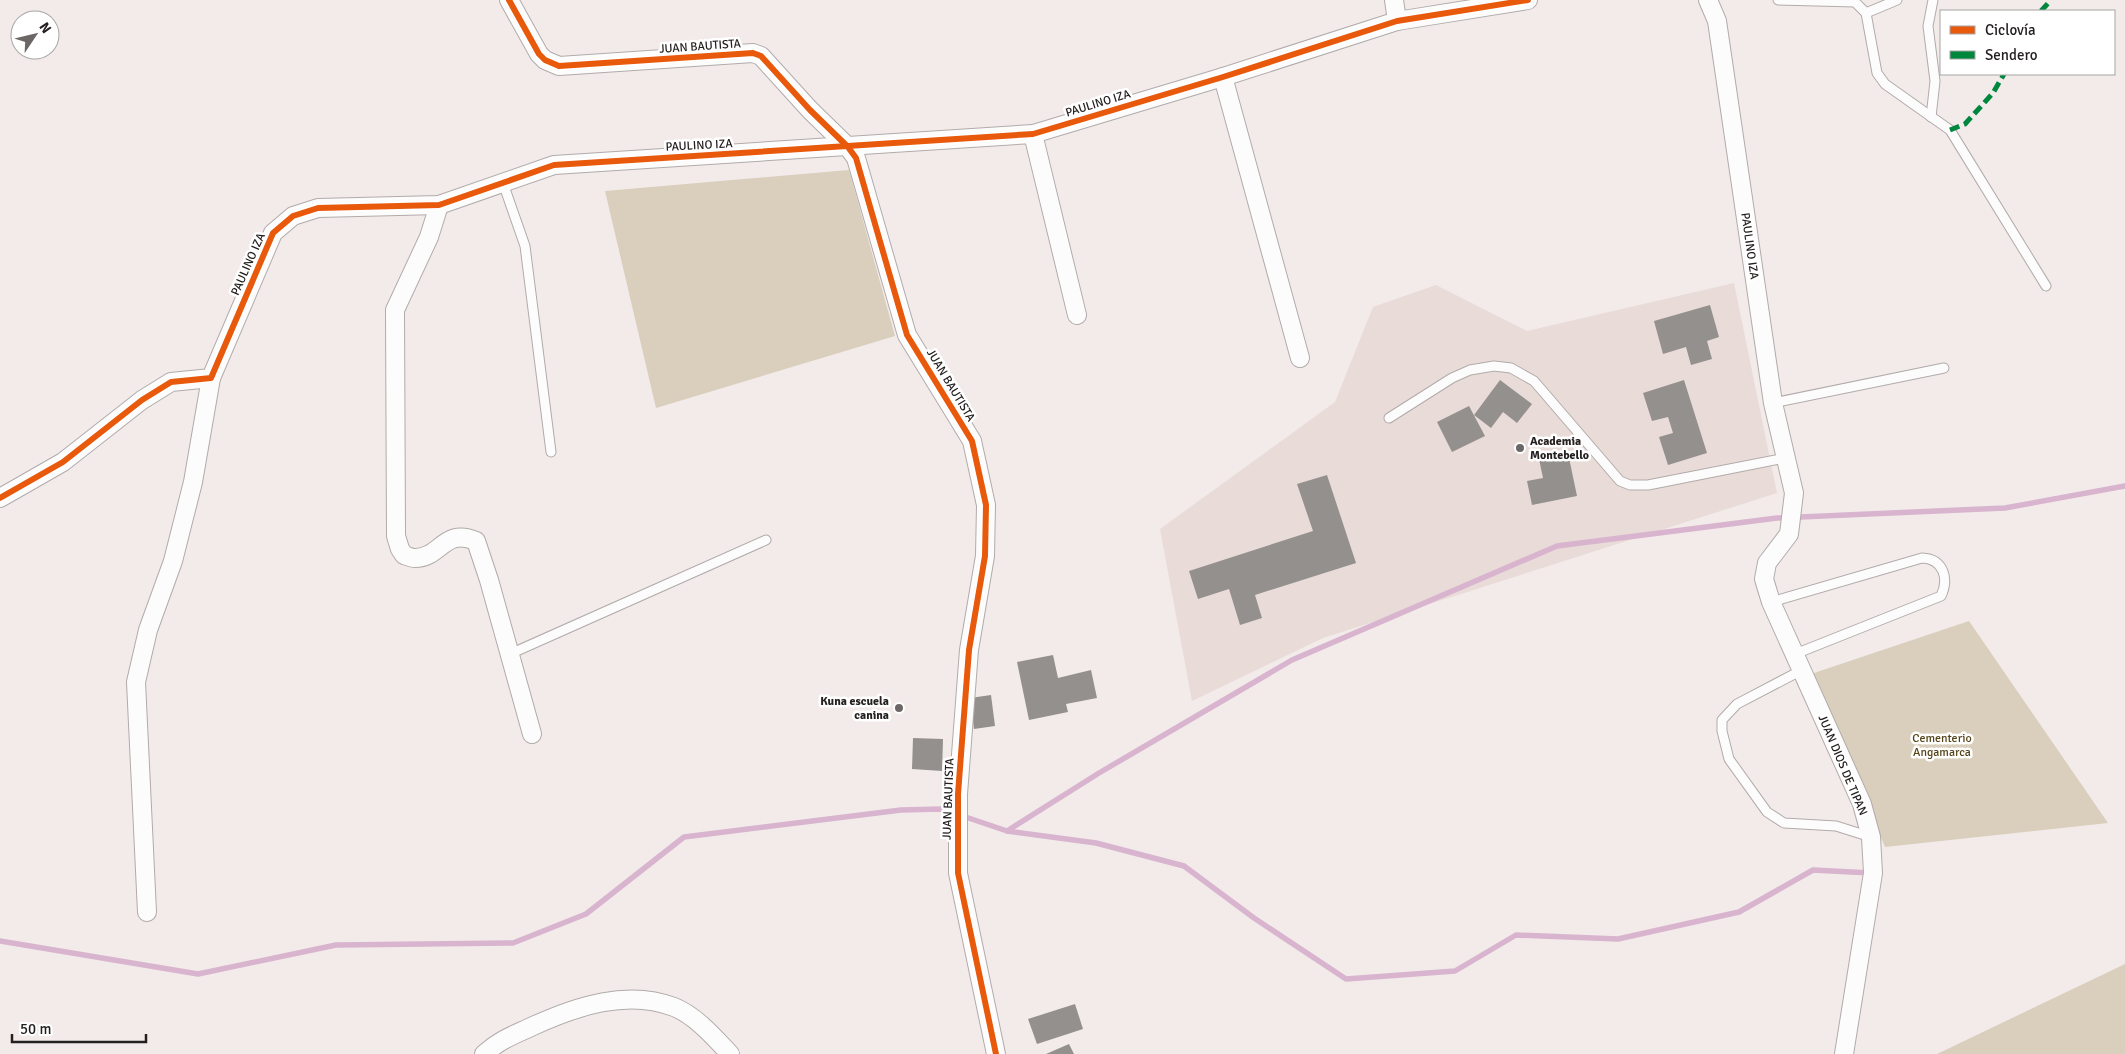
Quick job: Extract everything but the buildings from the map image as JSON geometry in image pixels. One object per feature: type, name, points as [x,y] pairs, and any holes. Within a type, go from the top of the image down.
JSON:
[{"type":"street","name":"JUAN BAUTISTA","points":[[509,0],[539,54],[552,64],[559,66],[753,53],[761,56],[810,110],[848,147],[856,158],[907,335],[972,440],[986,505],[985,556],[969,650],[958,794],[958,873],[996,1054]]},
{"type":"street","points":[[1394,0],[1397,21]]},
{"type":"street","name":"PAULINO IZA","points":[[147,912],[136,682],[148,630],[173,561],[193,482],[210,378],[273,233],[292,216],[318,208],[439,206],[554,165],[1033,134],[1223,77],[1397,21],[1528,0]]},
{"type":"street","name":"PAULINO IZA","points":[[1708,0],[1717,21],[1773,403],[1794,493]]},
{"type":"street","points":[[1223,77],[1300,358]]},
{"type":"street","points":[[1033,134],[1077,315]]},
{"type":"street","points":[[439,206],[429,237],[395,310],[396,536],[404,555],[416,558],[425,556],[455,538],[464,536],[476,541],[532,734]]},
{"type":"street","points":[[0,498],[63,462],[142,400],[171,382],[210,378]]},
{"type":"street","name":"JUAN DIOS DE TIPAN","points":[[1794,493],[1789,534],[1767,563],[1764,579],[1771,602],[1862,804],[1871,837],[1873,873],[1844,1054]]},
{"type":"street","points":[[484,1054],[508,1036],[560,1014],[603,1002],[644,999],[675,1008],[696,1021],[730,1054]]},
{"type":"lane","points":[[1778,0],[1855,2],[1866,13],[1877,73],[1886,84],[1950,130],[2046,286]]},
{"type":"lane","points":[[1866,13],[1897,0]]},
{"type":"lane","points":[[1931,117],[1934,81],[1928,26],[1933,0]]},
{"type":"lane","points":[[503,183],[525,246],[551,452]]},
{"type":"lane","points":[[1389,418],[1452,378],[1470,370],[1494,366],[1511,368],[1534,381],[1620,481],[1630,484],[1648,485],[1785,458]]},
{"type":"lane","points":[[1773,403],[1944,368]]},
{"type":"lane","points":[[510,654],[766,540]]},
{"type":"lane","points":[[1771,602],[1922,558],[1930,558],[1937,562],[1943,572],[1946,586],[1941,596],[1798,662],[1737,704],[1722,720],[1722,731],[1729,759],[1767,812],[1784,823],[1836,826],[1871,837]]},
{"type":"shaded area","name":"Academia Montebello","points":[[1734,283],[1777,493],[1323,638],[1192,701],[1160,529],[1335,402],[1373,307],[1436,285],[1527,331]]},
{"type":"green space","points":[[849,170],[895,336],[656,408],[605,191]]},
{"type":"green space","name":"Cementerio Angamarca","points":[[1969,621],[2108,823],[1885,847],[1811,674]]},
{"type":"green space","points":[[2125,964],[2125,1054],[1937,1054]]},
{"type":"waterway","points":[[0,941],[198,974],[336,945],[513,943],[586,914],[684,837],[901,810],[942,809],[1007,831],[1099,773],[1292,660],[1557,546],[1777,518],[2005,508],[2125,486]]},
{"type":"waterway","points":[[1007,831],[1096,843],[1184,866],[1254,918],[1346,979],[1455,971],[1516,935],[1618,939],[1739,912],[1813,870],[1871,873]]},
{"type":"marked path","points":[[2042,10],[2051,0]]},
{"type":"marked path","points":[[1950,130],[1965,124],[1993,93],[2003,75]]},
{"type":"cycle path","points":[[509,0],[539,54],[545,60],[559,66],[753,53],[761,56],[810,110],[848,147],[856,158],[907,335],[972,441],[986,505],[985,556],[969,650],[958,794],[958,873],[996,1054]]},
{"type":"cycle path","points":[[0,498],[63,462],[142,400],[171,382],[211,378],[273,233],[293,216],[318,208],[439,205],[554,165],[1033,134],[1223,77],[1397,21],[1528,0]]},
{"type":"place","name":"Academia Montebello","points":[[1520,448]]},
{"type":"place","name":"Kuna escuela canina","points":[[899,708]]}]
